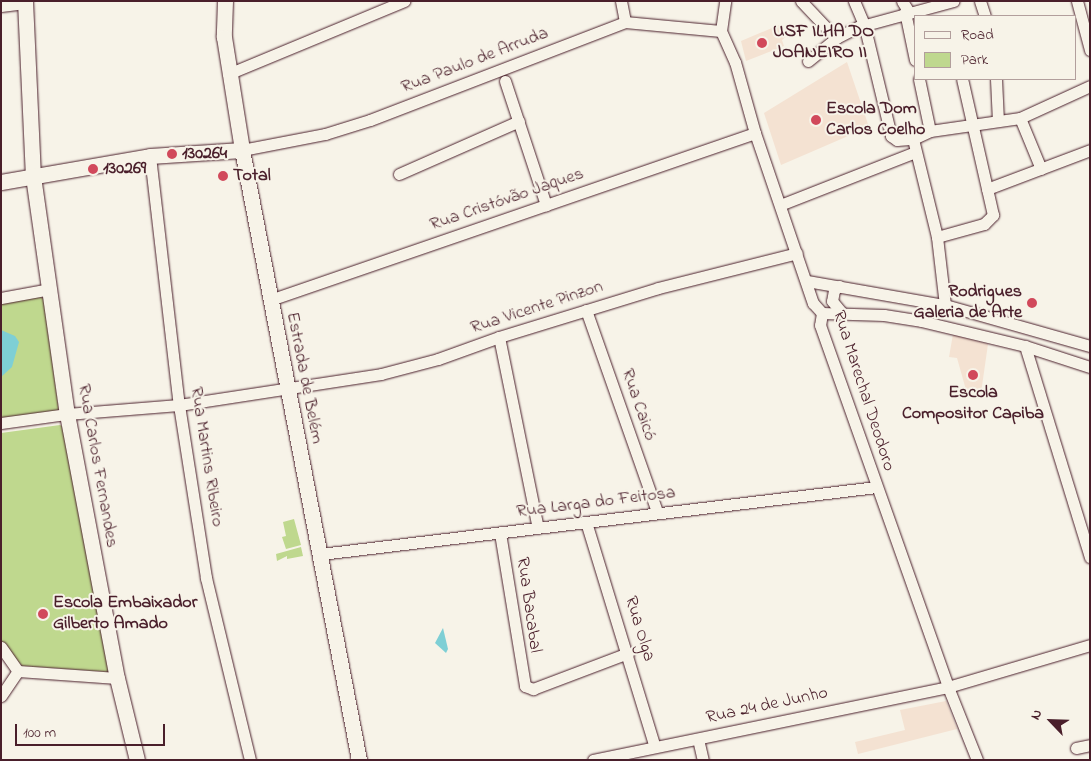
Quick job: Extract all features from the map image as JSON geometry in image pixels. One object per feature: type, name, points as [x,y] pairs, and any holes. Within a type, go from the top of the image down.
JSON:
[{"type":"street","name":"Estrada de Belém","points":[[225,1],[228,74],[286,389],[321,554],[359,760]]},
{"type":"street","points":[[228,74],[404,1]]},
{"type":"street","points":[[621,1],[625,22]]},
{"type":"street","points":[[721,31],[725,1]]},
{"type":"street","points":[[801,1],[836,38]]},
{"type":"street","points":[[854,1],[864,24],[891,136],[897,140],[913,139],[930,131],[972,123],[1020,118],[1090,86]]},
{"type":"street","points":[[980,1],[985,15]]},
{"type":"street","points":[[1077,1],[1090,50]]},
{"type":"street","points":[[1,6],[25,2]]},
{"type":"street","name":"Rua Carlos Fernandes","points":[[25,2],[33,176],[67,414],[117,678],[137,760]]},
{"type":"street","points":[[808,61],[836,38],[864,24],[905,8],[951,2]]},
{"type":"street","points":[[905,8],[914,53]]},
{"type":"street","name":"Rua Paulo de Arruda","points":[[242,150],[325,134],[370,120],[625,22],[721,31]]},
{"type":"street","name":"Rua Marechal Deodoro","points":[[721,31],[734,62],[755,133],[814,304],[822,313],[820,325],[876,487],[948,687],[977,760]]},
{"type":"street","points":[[919,80],[930,131]]},
{"type":"street","points":[[937,237],[984,224],[991,218],[987,189],[962,80]]},
{"type":"street","points":[[996,80],[998,121]]},
{"type":"street","points":[[505,81],[520,121],[546,205]]},
{"type":"street","points":[[1020,118],[1040,169]]},
{"type":"street","points":[[399,174],[520,121]]},
{"type":"street","name":"Rua Cristóvão Jaques","points":[[270,300],[755,133]]},
{"type":"street","points":[[913,139],[937,237],[945,305]]},
{"type":"street","points":[[1,182],[150,156],[242,150]]},
{"type":"street","points":[[987,189],[1090,150]]},
{"type":"street","points":[[780,205],[915,152]]},
{"type":"street","name":"Rua Martins Ribeiro","points":[[150,156],[179,405],[206,578],[250,760]]},
{"type":"street","name":"Rua Vicente Pinzon","points":[[1,424],[67,414],[179,405],[381,374],[438,359],[498,337],[658,288],[797,253]]},
{"type":"street","points":[[807,281],[945,305],[1090,346]]},
{"type":"street","points":[[839,286],[834,290],[832,301],[843,314]]},
{"type":"street","points":[[1,298],[50,289]]},
{"type":"street","name":"Rua Caicó","points":[[586,310],[657,512]]},
{"type":"street","points":[[822,313],[884,315],[920,321],[1024,346],[1090,367]]},
{"type":"street","points":[[498,337],[538,528]]},
{"type":"street","points":[[1024,346],[1090,557]]},
{"type":"street","name":"Rua Larga do Feitosa","points":[[321,554],[876,487]]},
{"type":"street","name":"Rua Olga","points":[[586,522],[656,747]]},
{"type":"street","name":"Rua Bacabal","points":[[500,533],[522,683],[533,688],[628,653]]},
{"type":"street","name":"Rua 24 de Junho","points":[[594,760],[948,687],[1090,645]]},
{"type":"street","points":[[1,647],[18,671]]},
{"type":"street","points":[[18,671],[117,678]]},
{"type":"street","points":[[1,696],[18,671]]},
{"type":"street","points":[[698,739],[703,760]]},
{"type":"street","points":[[1076,748],[1090,745]]},
{"type":"shaded area","name":"USF ILHA DO JOANEIRO II","points":[[779,25],[788,35],[782,40],[784,46],[746,61],[741,41]]},
{"type":"shaded area","name":"Escola Dom Carlos Coelho","points":[[847,62],[869,127],[781,165],[764,113]]},
{"type":"shaded area","name":"Escola Compositor Capiba","points":[[953,334],[988,344],[981,393],[968,397],[957,358],[949,357]]},
{"type":"shaded area","points":[[946,701],[957,729],[858,754],[855,742],[905,730],[900,710]]},
{"type":"green space","points":[[40,296],[44,299],[59,411],[1,421],[1,301]]},
{"type":"green space","points":[[60,425],[64,427],[110,667],[108,672],[22,666],[1,642],[1,433]]},
{"type":"green space","points":[[294,519],[301,545],[286,549],[282,537],[286,536],[283,522]]},
{"type":"green space","points":[[301,547],[303,556],[287,559],[287,556],[277,561],[276,554]]},
{"type":"water","points":[[1,330],[15,336],[19,342],[12,367],[1,377]]},
{"type":"water","points":[[443,628],[448,649],[446,653],[435,643]]},
{"type":"place","name":"USF ILHA DO JOANEIRO II","points":[[762,43]]},
{"type":"place","name":"Escola Dom Carlos Coelho","points":[[816,120]]},
{"type":"place","name":"130264","points":[[172,154]]},
{"type":"place","name":"130269","points":[[93,169]]},
{"type":"place","name":"Total","points":[[223,176]]},
{"type":"place","name":"Rodrigues Galeria de Arte","points":[[1032,303]]},
{"type":"place","name":"Escola Compositor Capiba","points":[[973,375]]},
{"type":"place","name":"Escola Embaixador Gilberto Amado","points":[[43,614]]}]
